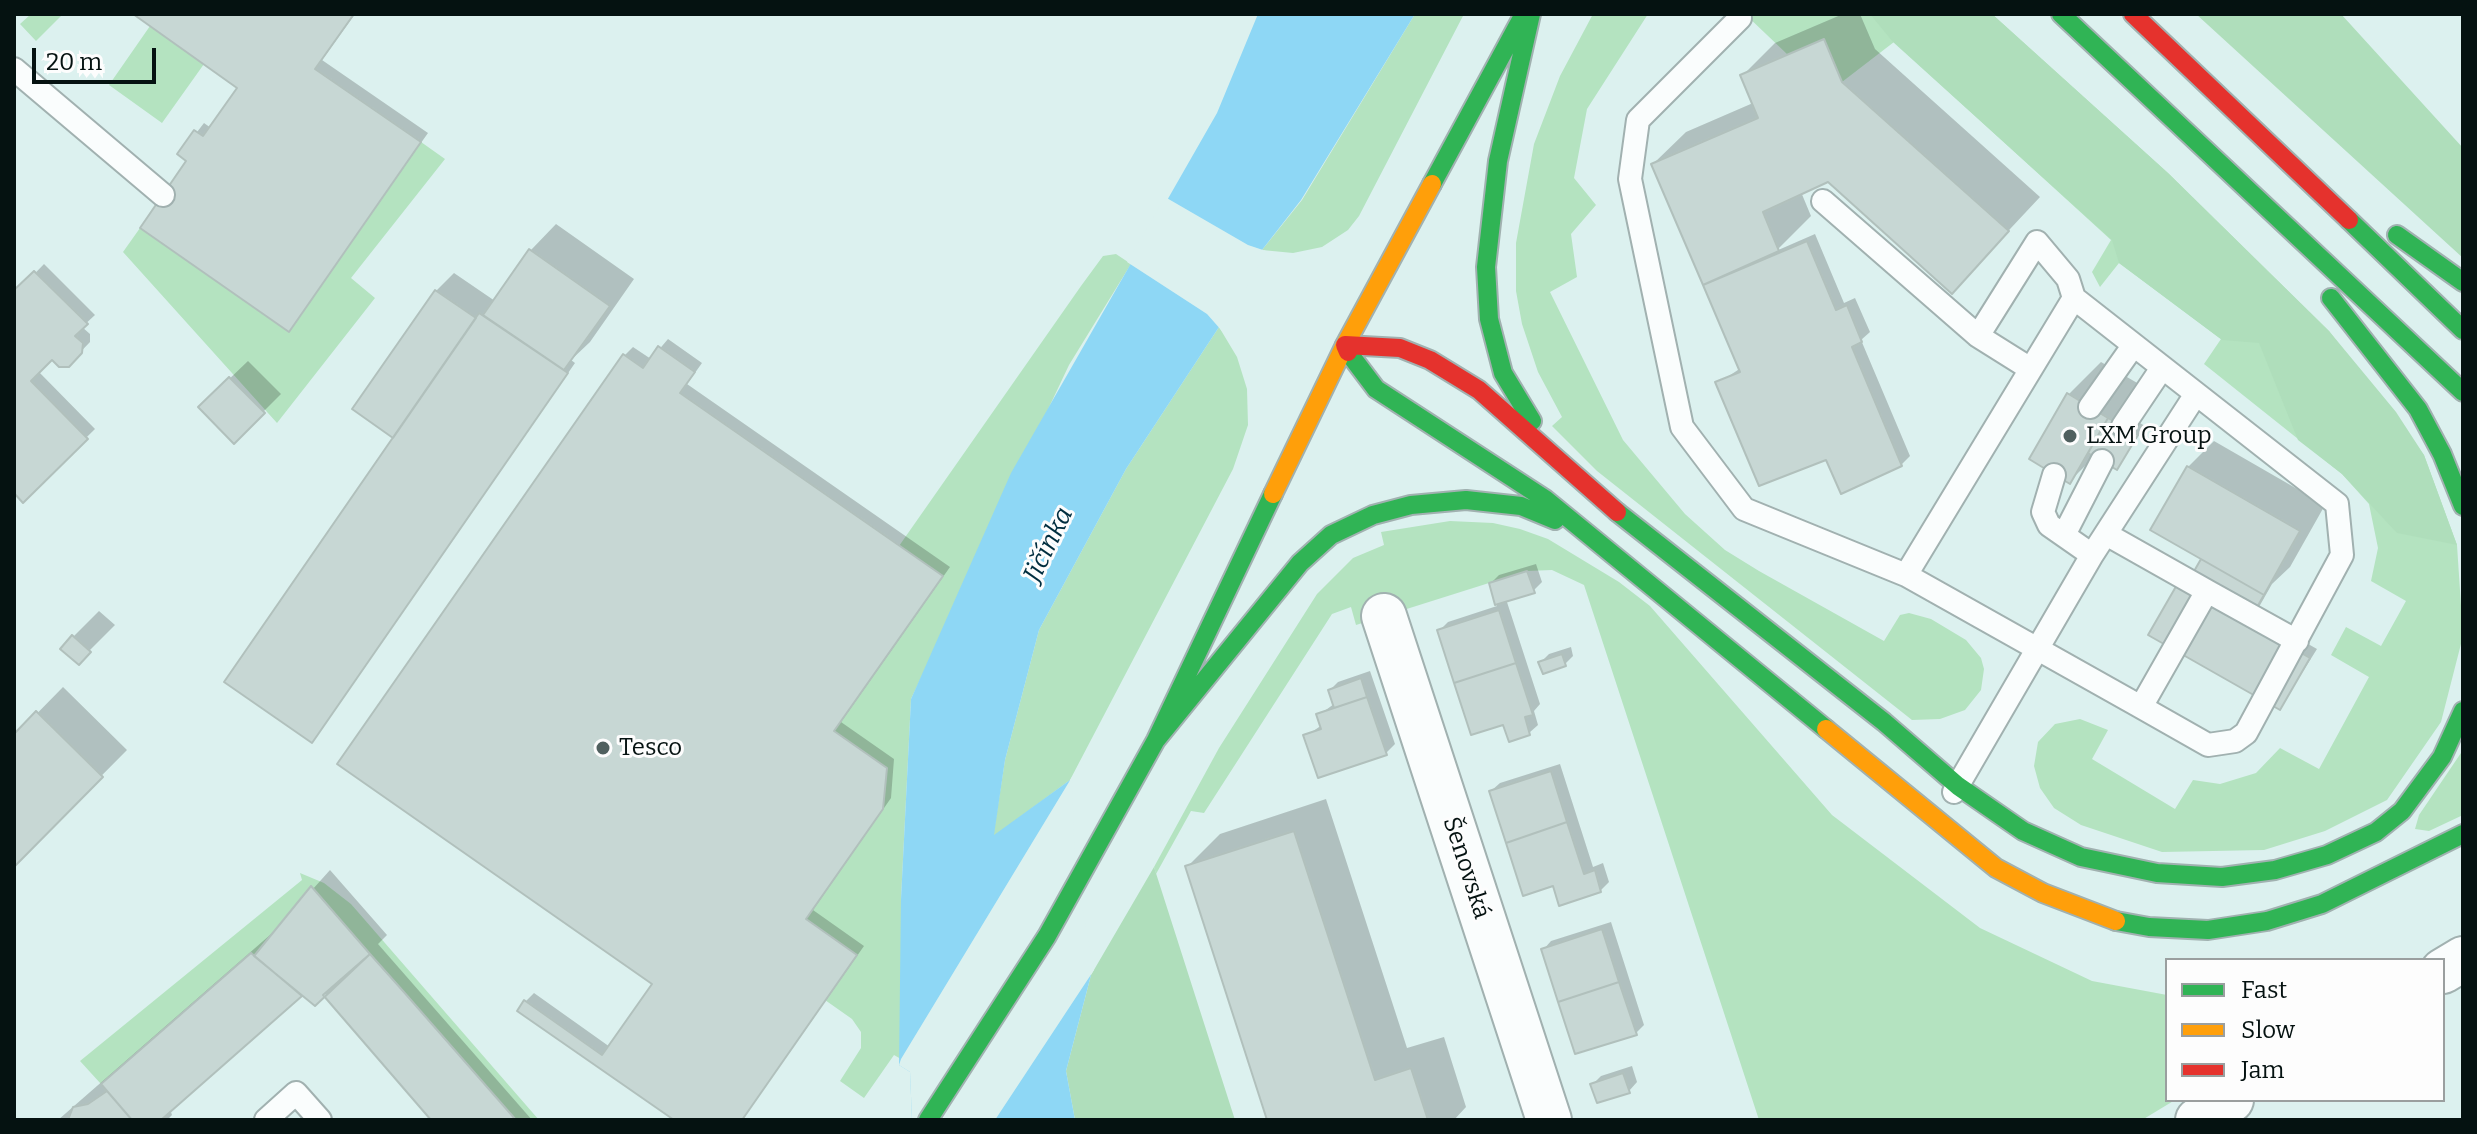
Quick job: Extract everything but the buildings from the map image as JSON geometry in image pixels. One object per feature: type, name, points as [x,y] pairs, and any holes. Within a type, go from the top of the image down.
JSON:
[{"type":"main road","points":[[928,1120],[1047,936],[1156,740],[1345,345],[1524,14]]},
{"type":"main road","points":[[1531,14],[1491,205],[1486,267],[1489,319],[1503,373],[1524,412],[1588,489]]},
{"type":"main road","points":[[2061,14],[2463,392]]},
{"type":"main road","points":[[2133,14],[2463,330]]},
{"type":"main road","points":[[2263,137],[2463,282]]},
{"type":"main road","points":[[2227,168],[2412,400],[2442,454],[2463,506]]},
{"type":"main road","points":[[1345,345],[1400,348],[1458,375],[1479,390],[1588,489],[1884,722],[1958,786],[2023,831],[2081,857],[2173,874],[2249,875],[2327,855],[2376,832],[2402,811],[2421,788],[2448,745],[2463,711]]},
{"type":"main road","points":[[1345,345],[1354,364],[1376,389],[1516,478],[1604,545],[1996,868],[2043,893],[2102,918],[2149,927],[2208,930],[2267,921],[2322,904],[2463,834]]},
{"type":"main road","points":[[1156,740],[1300,563],[1331,535],[1373,515],[1439,502],[1495,502],[1542,514],[1604,545]]},
{"type":"street","name":"Šenovská","points":[[1384,616],[1549,1120]]},
{"type":"street","points":[[2445,970],[2463,959]]},
{"type":"street","points":[[2198,1120],[2228,1102]]},
{"type":"lane","points":[[1740,18],[1638,120],[1630,179],[1682,427],[1744,509],[1906,575],[2208,745],[2235,741],[2246,733],[2342,555],[2337,504],[2074,298],[2068,279],[2037,242],[1978,336]]},
{"type":"lane","points":[[14,69],[163,195]]},
{"type":"lane","points":[[1823,201],[1978,336],[2029,368]]},
{"type":"lane","points":[[1906,575],[2074,298]]},
{"type":"lane","points":[[2090,407],[2133,346]]},
{"type":"lane","points":[[2123,426],[2162,368]]},
{"type":"lane","points":[[1936,820],[2092,555],[2196,394]]},
{"type":"lane","points":[[2064,535],[2102,461]]},
{"type":"lane","points":[[2054,475],[2043,512],[2049,525],[2092,555]]},
{"type":"lane","points":[[2106,534],[2297,641]]},
{"type":"lane","points":[[2141,707],[2207,591]]},
{"type":"lane","points":[[266,1120],[296,1093],[320,1120]]},
{"type":"green space","points":[[31,14],[63,14],[36,41],[20,24]]},
{"type":"green space","points":[[1415,14],[1464,14],[1359,216],[1348,230],[1322,247],[1293,253],[1262,250],[1302,200]]},
{"type":"green space","points":[[1593,14],[1648,14],[1587,109],[1574,178],[1596,205],[1571,234],[1577,277],[1550,292],[1623,440],[1685,514],[1725,550],[1759,571],[1884,641],[1900,615],[1909,613],[1931,619],[1966,640],[1981,658],[1984,669],[1981,690],[1965,710],[1940,719],[1912,720],[1597,471],[1552,426],[1562,417],[1538,372],[1522,324],[1516,291],[1516,243],[1534,144],[1560,76]]},
{"type":"green space","points":[[1745,14],[1992,14],[2168,173],[2329,331],[2424,455],[2457,545],[2463,636],[2441,722],[2387,800],[2325,831],[2264,850],[2162,852],[2081,825],[2054,808],[2040,788],[2034,766],[2038,742],[2055,724],[2080,719],[2108,730],[2092,759],[2175,809],[2193,780],[2220,784],[2256,773],[2280,748],[2319,769],[2369,677],[2331,655],[2346,627],[2381,646],[2406,601],[2371,581],[2378,548],[2369,504],[2342,474],[2204,364],[2221,339],[2119,263],[2100,287],[2092,272],[2111,240],[1894,42],[1842,82],[1824,39],[1788,55]]},
{"type":"green space","points":[[1870,14],[1992,14],[2168,173],[2329,331],[2396,412],[2424,455],[2457,545],[2397,533],[2342,474],[2298,440],[2259,343],[2222,340],[2119,263],[2112,240],[1893,42]]},
{"type":"green space","points":[[2196,14],[2341,14],[2463,148],[2463,258]]},
{"type":"green space","points":[[150,26],[204,64],[162,123],[109,85]]},
{"type":"green space","points":[[421,142],[445,159],[351,278],[375,298],[277,423],[123,252],[140,228],[289,331]]},
{"type":"green space","points":[[1116,254],[1131,264],[1069,365],[911,699],[901,899],[901,1059],[894,1055],[864,1098],[840,1081],[861,1048],[861,1032],[852,1019],[825,1000],[806,919],[834,731],[942,576],[899,546],[1103,256]]},
{"type":"green space","points":[[1219,327],[1237,357],[1247,389],[1248,425],[1233,469],[1070,780],[993,837],[1005,760],[1039,630],[1126,469]]},
{"type":"green space","points":[[1450,521],[1493,523],[1548,539],[1619,582],[1650,606],[1832,815],[1980,928],[2092,981],[2165,995],[2165,1102],[2172,1102],[2142,1120],[1759,1120],[1584,585],[1552,570],[1527,571],[1356,625],[1351,607],[1332,614],[1204,813],[1191,811],[1156,874],[1154,867],[1219,748],[1317,594],[1353,558],[1384,545],[1381,532]]},
{"type":"green space","points":[[2463,750],[2463,815],[2429,831],[2415,829],[2419,815]]},
{"type":"green space","points":[[1154,867],[1235,1120],[1075,1120],[1066,1071],[1091,975]]},
{"type":"green space","points":[[300,873],[324,883],[351,904],[539,1120],[516,1120],[311,887],[254,956],[250,953],[101,1084],[80,1061],[302,880]]},
{"type":"water","name":"Jičínka","points":[[1258,14],[1415,14],[1301,200],[1262,250],[1219,327],[1126,469],[1039,630],[1005,760],[994,835],[1070,780],[1071,870],[1091,975],[1066,1071],[1075,1120],[912,1120],[910,1072],[899,1065],[901,899],[911,699],[1011,473],[1217,113]]},
{"type":"pier","points":[[1165,197],[1248,245],[1266,251],[1222,331],[1207,314],[1127,262]]},
{"type":"pier","points":[[1072,777],[1075,870],[1094,970],[995,1120],[912,1120],[910,1072],[899,1065],[901,1059]]},
{"type":"traffic: fast","points":[[1432,184],[1524,14]]},
{"type":"traffic: fast","points":[[1531,14],[1498,161],[1486,267],[1489,319],[1503,373],[1532,421]]},
{"type":"traffic: fast","points":[[2061,14],[2463,392]]},
{"type":"traffic: fast","points":[[2349,220],[2463,330]]},
{"type":"traffic: fast","points":[[2397,235],[2463,282]]},
{"type":"traffic: fast","points":[[2331,298],[2418,409],[2442,454],[2463,506]]},
{"type":"traffic: fast","points":[[1348,352],[1376,389],[1545,499],[1826,729]]},
{"type":"traffic: fast","points":[[928,1120],[1047,936],[1156,740],[1273,494]]},
{"type":"traffic: fast","points":[[1156,740],[1300,563],[1331,535],[1373,515],[1411,505],[1466,500],[1521,506],[1555,520]]},
{"type":"traffic: fast","points":[[1617,512],[1884,722],[1958,786],[2023,831],[2081,857],[2157,873],[2222,877],[2275,870],[2327,855],[2376,832],[2402,811],[2442,757],[2463,711]]},
{"type":"traffic: fast","points":[[2116,921],[2149,927],[2208,930],[2267,921],[2322,904],[2463,834]]},
{"type":"traffic: slow","points":[[1273,494],[1345,345],[1432,184]]},
{"type":"traffic: slow","points":[[1826,729],[1996,868],[2043,893],[2116,921]]},
{"type":"traffic: jam","points":[[2133,14],[2349,220]]},
{"type":"traffic: jam","points":[[1348,352],[1345,345],[1400,348],[1430,360],[1479,390],[1617,512]]},
{"type":"place","name":"LXM Group","points":[[2070,436]]},
{"type":"place","name":"Tesco","points":[[603,748]]}]
